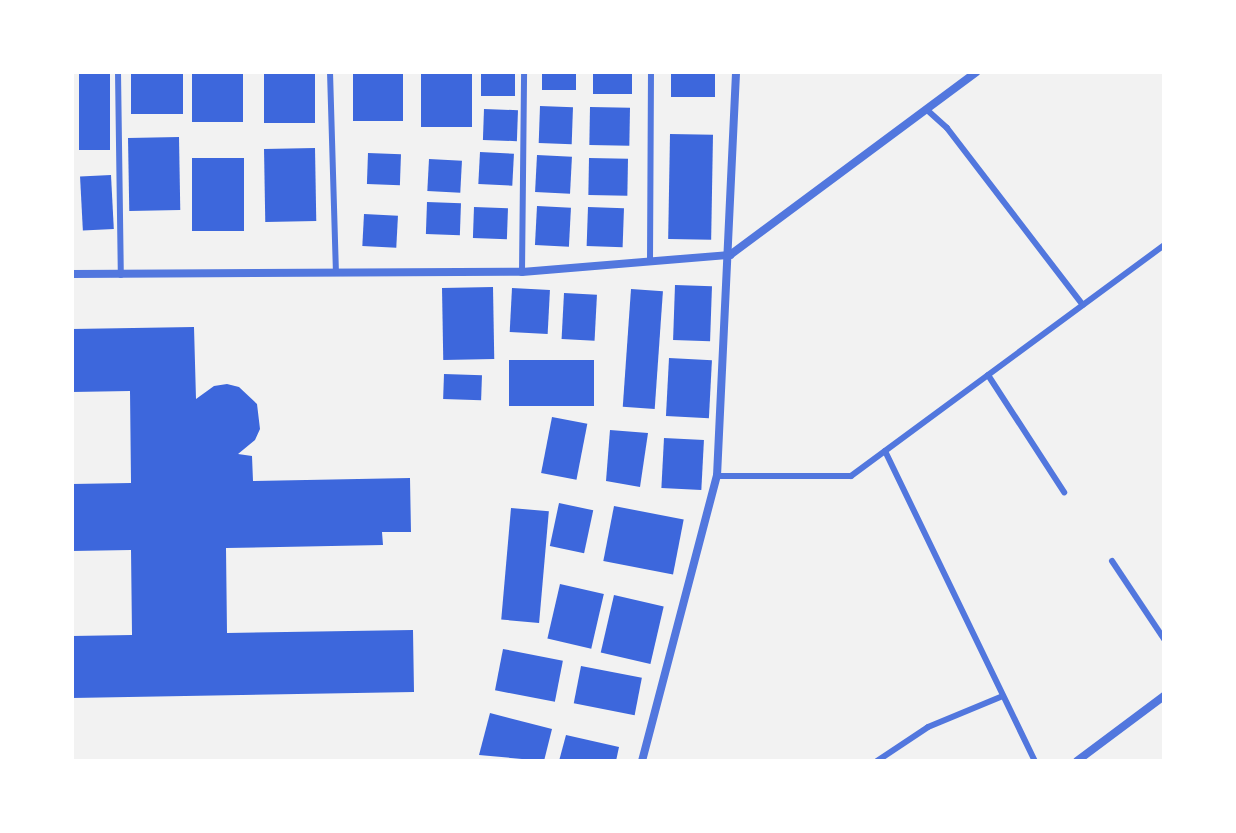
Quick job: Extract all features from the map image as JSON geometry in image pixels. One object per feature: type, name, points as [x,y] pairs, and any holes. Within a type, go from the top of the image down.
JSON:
[{"type":"street","points":[[642,761],[717,476],[730,255],[736,72]]},
{"type":"street","points":[[72,274],[522,272],[730,255],[976,72]]},
{"type":"street","points":[[1077,761],[1164,696]]},
{"type":"lane","points":[[118,72],[121,275]]},
{"type":"lane","points":[[330,72],[336,272]]},
{"type":"lane","points":[[522,272],[524,72]]},
{"type":"lane","points":[[650,261],[651,72]]},
{"type":"lane","points":[[926,109],[947,128],[1083,305]]},
{"type":"lane","points":[[717,476],[851,476],[1164,245]]},
{"type":"lane","points":[[988,375],[1064,492]]},
{"type":"lane","points":[[885,451],[1035,761]]},
{"type":"lane","points":[[1112,561],[1164,639]]},
{"type":"lane","points":[[877,761],[928,727],[1003,696]]},
{"type":"building","points":[[79,72],[110,72],[110,150],[79,150]]},
{"type":"building","points":[[131,72],[183,72],[183,114],[131,114]]},
{"type":"building","points":[[192,72],[243,72],[243,122],[192,122]]},
{"type":"building","points":[[264,72],[315,72],[315,123],[264,123]]},
{"type":"building","points":[[353,72],[403,72],[403,121],[353,121]]},
{"type":"building","points":[[421,72],[472,72],[472,127],[421,127]]},
{"type":"building","points":[[481,72],[515,72],[515,96],[481,96]]},
{"type":"building","points":[[542,72],[576,72],[576,90],[542,90]]},
{"type":"building","points":[[593,72],[632,72],[632,94],[593,94]]},
{"type":"building","points":[[671,72],[715,72],[715,97],[671,97]]},
{"type":"building","points":[[540,106],[573,107],[572,144],[539,143]]},
{"type":"building","points":[[590,107],[630,108],[629,146],[589,145]]},
{"type":"building","points":[[484,109],[518,110],[517,141],[483,140]]},
{"type":"building","points":[[670,134],[713,135],[711,240],[668,239]]},
{"type":"building","points":[[179,137],[180,210],[129,211],[128,138]]},
{"type":"building","points":[[315,148],[316,221],[265,222],[264,149]]},
{"type":"building","points":[[480,152],[514,154],[512,186],[478,184]]},
{"type":"building","points":[[368,153],[401,154],[400,185],[367,184]]},
{"type":"building","points":[[537,155],[572,157],[570,194],[535,192]]},
{"type":"building","points":[[192,158],[244,158],[244,231],[192,231]]},
{"type":"building","points":[[589,158],[628,159],[627,196],[588,195]]},
{"type":"building","points":[[429,159],[462,161],[460,193],[427,191]]},
{"type":"building","points":[[111,175],[114,229],[83,231],[80,177]]},
{"type":"building","points":[[427,202],[461,203],[460,235],[426,234]]},
{"type":"building","points":[[537,206],[571,208],[569,247],[535,245]]},
{"type":"building","points":[[474,207],[508,208],[507,239],[473,238]]},
{"type":"building","points":[[588,207],[624,208],[623,247],[587,246]]},
{"type":"building","points":[[364,214],[398,216],[396,248],[362,246]]},
{"type":"building","points":[[675,285],[712,286],[710,341],[673,340]]},
{"type":"building","points":[[493,287],[494,359],[443,360],[442,288]]},
{"type":"building","points":[[512,288],[550,290],[548,334],[510,332]]},
{"type":"building","points":[[631,289],[663,291],[655,409],[623,407]]},
{"type":"building","points":[[564,293],[597,295],[595,341],[562,339]]},
{"type":"building","points":[[194,327],[196,399],[214,386],[227,384],[239,387],[257,404],[260,429],[255,440],[238,454],[252,456],[253,481],[410,478],[411,532],[382,532],[383,545],[226,548],[227,633],[413,630],[414,692],[72,698],[72,636],[132,635],[131,550],[72,551],[72,484],[131,483],[130,391],[72,392],[72,329]]},
{"type":"building","points":[[669,358],[712,360],[709,418],[666,416]]},
{"type":"building","points":[[509,360],[594,360],[594,406],[509,406]]},
{"type":"building","points":[[444,374],[482,375],[481,400],[443,399]]},
{"type":"building","points":[[552,417],[587,424],[576,480],[541,473]]},
{"type":"building","points":[[610,430],[648,433],[640,487],[606,481]]},
{"type":"building","points":[[664,438],[704,440],[701,490],[661,488]]},
{"type":"building","points":[[559,503],[593,510],[584,553],[550,546]]},
{"type":"building","points":[[614,506],[684,520],[673,575],[603,561]]},
{"type":"building","points":[[511,508],[549,511],[539,623],[501,620]]},
{"type":"building","points":[[560,584],[604,594],[591,649],[547,639]]},
{"type":"building","points":[[614,595],[664,606],[650,664],[601,652]]},
{"type":"building","points":[[503,649],[563,661],[555,702],[495,690]]},
{"type":"building","points":[[581,666],[642,678],[635,715],[574,703]]},
{"type":"building","points":[[490,713],[552,729],[544,761],[479,755]]},
{"type":"building","points":[[566,735],[619,747],[616,761],[559,761]]}]
